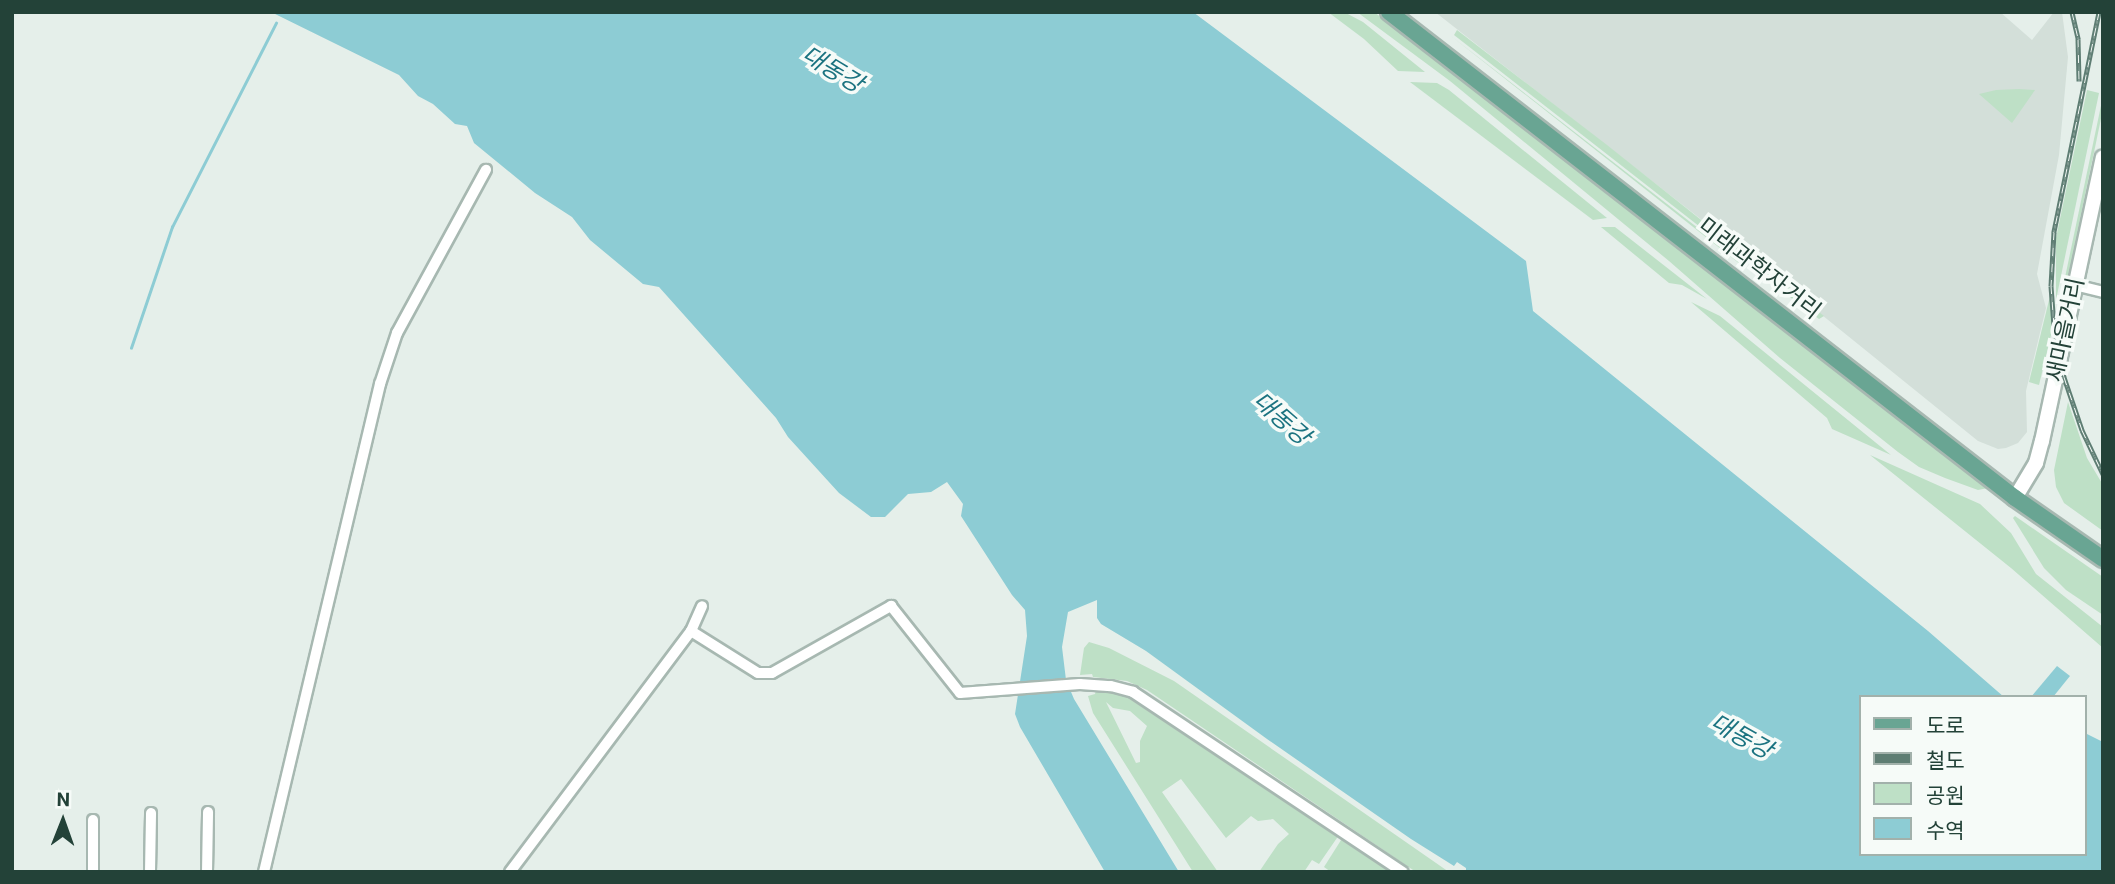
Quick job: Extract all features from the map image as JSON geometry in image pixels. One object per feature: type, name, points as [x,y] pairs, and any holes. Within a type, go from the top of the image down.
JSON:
[{"type":"main road","name":"미래과학자거리","points":[[1389,12],[2015,498],[2103,559]]},
{"type":"main road","name":"새마을거리","points":[[2015,498],[2036,463],[2103,157]]},
{"type":"street","points":[[264,872],[380,384],[397,333],[486,170]]},
{"type":"street","points":[[2075,285],[2103,292]]},
{"type":"street","points":[[510,872],[691,631],[702,606]]},
{"type":"street","points":[[691,631],[758,673],[772,673],[891,606],[960,693],[1080,684],[1111,686],[1146,699],[1403,872]]},
{"type":"street","points":[[207,872],[208,812]]},
{"type":"street","points":[[150,872],[151,813]]},
{"type":"street","points":[[93,820],[93,872]]},
{"type":"shaded area","points":[[1435,12],[2000,12],[2032,40],[2054,12],[2062,12],[2068,57],[2059,155],[2037,274],[2046,308],[2026,391],[2027,432],[2018,443],[2006,448],[1998,449],[1978,441],[1770,273]]},
{"type":"green space","points":[[1328,12],[1344,12],[1363,22],[1425,72],[1398,71],[1364,39]]},
{"type":"green space","points":[[1357,12],[1374,12],[1988,488],[1978,490],[1945,478],[1919,467],[1898,452],[1780,358],[1669,261],[1450,81]]},
{"type":"green space","points":[[1457,30],[1749,258],[1745,262],[1454,35]]},
{"type":"green space","points":[[1451,36],[1743,263],[1740,264]]},
{"type":"green space","points":[[1410,82],[1437,83],[1449,90],[1607,218],[1593,220]]},
{"type":"green space","points":[[1996,90],[2035,90],[2012,123],[1979,94]]},
{"type":"green space","points":[[2087,90],[2099,93],[2056,300],[2056,238]]},
{"type":"green space","points":[[2103,96],[2103,109],[2061,311],[2058,311]]},
{"type":"green space","points":[[1601,227],[1615,227],[1707,299],[1682,285],[1669,283]]},
{"type":"green space","points":[[1759,264],[1824,316],[1819,319],[1754,270]]},
{"type":"green space","points":[[2050,296],[2053,327],[2039,385],[2029,382]]},
{"type":"green space","points":[[1691,302],[1720,316],[1891,455],[1832,429],[1827,418]]},
{"type":"green space","points":[[2068,402],[2087,458],[2103,485],[2103,531],[2064,503],[2056,487],[2054,470]]},
{"type":"green space","points":[[1870,455],[1980,504],[2011,533],[2036,574],[2103,627],[2103,648],[2011,568]]},
{"type":"green space","points":[[2015,516],[2103,577],[2103,615],[2066,590],[2044,568],[2013,518]]},
{"type":"green space","points":[[1089,642],[1109,648],[1174,681],[1449,872],[1416,872],[1147,690],[1127,681],[1093,677],[1092,674],[1080,675],[1084,648]]},
{"type":"green space","points":[[1096,690],[1123,695],[1147,707],[1339,835],[1319,864],[1312,860],[1304,872],[1259,872],[1278,844],[1289,834],[1273,819],[1258,821],[1251,816],[1226,838],[1181,779],[1162,792],[1218,872],[1193,872],[1093,713],[1088,696],[1095,694]],"holes":[[[1106,702],[1113,708],[1130,711],[1147,726],[1140,741],[1140,762],[1136,763]]]},
{"type":"green space","points":[[1343,837],[1392,872],[1331,872],[1324,867]]},
{"type":"water","name":"대동강","points":[[271,12],[1193,12],[1526,261],[1533,311],[1928,631],[2002,695],[1860,695],[1860,856],[2087,856],[2087,734],[2103,742],[2103,872],[1466,872],[1466,868],[1457,862],[1454,866],[1411,839],[1146,651],[1101,624],[1097,618],[1097,600],[1068,612],[1062,647],[1066,680],[1074,699],[1179,872],[1105,872],[1020,727],[1015,714],[1027,636],[1025,610],[1012,595],[961,516],[963,504],[947,482],[931,492],[908,494],[885,517],[871,517],[839,493],[659,287],[643,284],[590,240],[572,217],[535,193],[474,143],[467,126],[455,124],[433,104],[418,96],[399,75]]},
{"type":"water","points":[[2057,666],[2070,676],[2055,695],[2033,695]]},
{"type":"waterway","points":[[131,348],[172,227],[276,23]]},
{"type":"railway","points":[[2072,12],[2078,39],[2079,81]]},
{"type":"railway","points":[[2099,12],[2054,232],[2051,286],[2054,326],[2064,377],[2082,430],[2103,474]]}]
